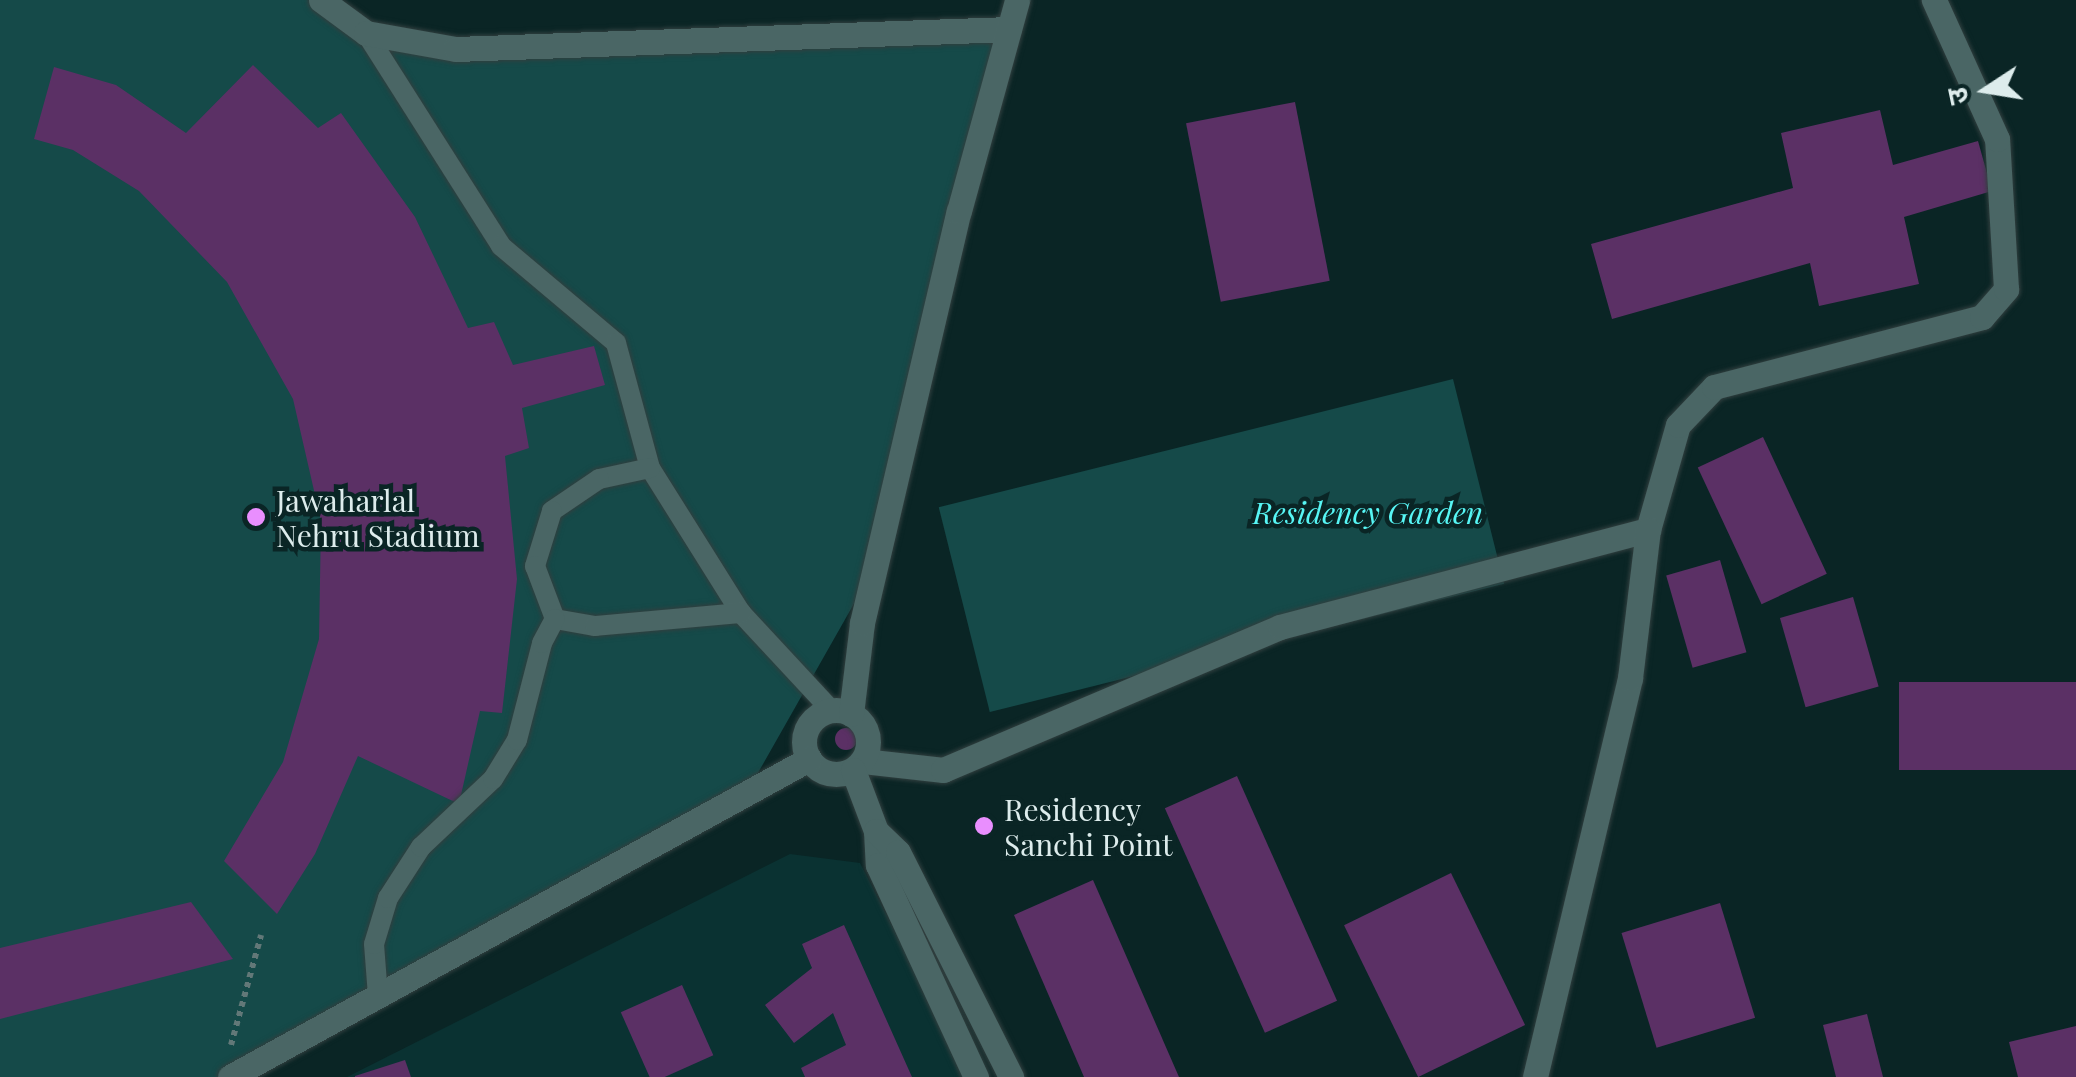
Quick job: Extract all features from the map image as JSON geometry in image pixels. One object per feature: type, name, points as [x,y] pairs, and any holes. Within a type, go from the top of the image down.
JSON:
[{"type":"street","points":[[321,0],[366,33],[456,49],[1009,29]]},
{"type":"street","points":[[841,712],[959,211],[1016,0]]},
{"type":"street","points":[[1535,1077],[1630,678],[1648,530],[1678,425],[1714,386],[1982,317],[2006,289],[1997,139],[1934,0]]},
{"type":"street","points":[[841,712],[807,728],[809,759],[824,772],[858,765],[943,770],[1280,627],[1648,530]]},
{"type":"street","points":[[841,712],[867,730],[858,765],[876,831],[878,865],[976,1077]]},
{"type":"street","points":[[229,1068],[378,996],[809,759]]},
{"type":"street","points":[[876,831],[898,852],[1011,1077]]},
{"type":"lane","points":[[366,33],[501,246],[616,343],[650,468],[741,613],[841,712]]},
{"type":"lane","points":[[378,996],[374,944],[388,898],[421,846],[493,780],[517,740],[542,643],[555,619],[535,566],[552,511],[598,479],[650,468]]},
{"type":"lane","points":[[555,619],[596,626],[741,613]]},
{"type":"path","points":[[229,1068],[262,936]]},
{"type":"shaded area","points":[[790,854],[860,863],[969,1077],[347,1077]]},
{"type":"green space","points":[[0,0],[321,0],[366,33],[456,49],[1009,29],[864,586],[746,794],[230,1077],[0,1077]]},
{"type":"green space","name":"Residency Garden","points":[[1453,379],[1504,584],[990,712],[939,507]]},
{"type":"building","points":[[253,65],[318,128],[341,113],[415,217],[468,328],[494,322],[513,365],[594,346],[605,385],[522,408],[529,448],[505,456],[517,579],[502,713],[480,711],[459,804],[358,756],[315,854],[277,914],[224,861],[283,762],[319,639],[321,521],[293,399],[227,282],[139,191],[73,150],[34,139],[54,67],[116,85],[186,133]]},
{"type":"building","points":[[1295,102],[1330,281],[1221,302],[1186,123]]},
{"type":"building","points":[[1880,110],[1893,165],[1978,141],[1992,191],[1904,217],[1919,284],[1819,306],[1810,263],[1612,319],[1591,244],[1793,188],[1781,133]]},
{"type":"building","points":[[1763,437],[1827,574],[1762,604],[1698,467]]},
{"type":"building","points":[[1720,560],[1746,652],[1693,668],[1666,575]]},
{"type":"building","points":[[1853,597],[1879,686],[1806,707],[1780,618]]},
{"type":"building","points":[[1899,682],[2076,682],[2076,770],[1899,770]]},
{"type":"building","points":[[846,728],[854,731],[854,747],[846,750],[838,747],[835,739],[838,731]]},
{"type":"building","points":[[1237,776],[1337,1001],[1265,1033],[1165,808]]},
{"type":"building","points":[[1451,873],[1525,1025],[1418,1077],[1344,925]]},
{"type":"building","points":[[1093,880],[1179,1077],[1084,1077],[1014,915]]},
{"type":"building","points":[[191,902],[233,959],[0,1019],[0,948]]},
{"type":"building","points":[[1720,903],[1755,1018],[1657,1048],[1622,933]]},
{"type":"building","points":[[844,925],[912,1077],[805,1077],[801,1068],[846,1045],[833,1013],[794,1043],[765,1005],[812,968],[802,944]]},
{"type":"building","points":[[682,985],[713,1055],[665,1077],[650,1077],[621,1012]]},
{"type":"building","points":[[1867,1014],[1883,1077],[1836,1077],[1823,1025]]},
{"type":"building","points":[[2076,1026],[2076,1077],[2018,1077],[2009,1042]]},
{"type":"building","points":[[405,1060],[411,1077],[355,1077],[355,1076]]},
{"type":"place","name":"Jawaharlal Nehru Stadium","points":[[256,517]]},
{"type":"place","name":"Residency Sanchi Point","points":[[984,826]]}]
